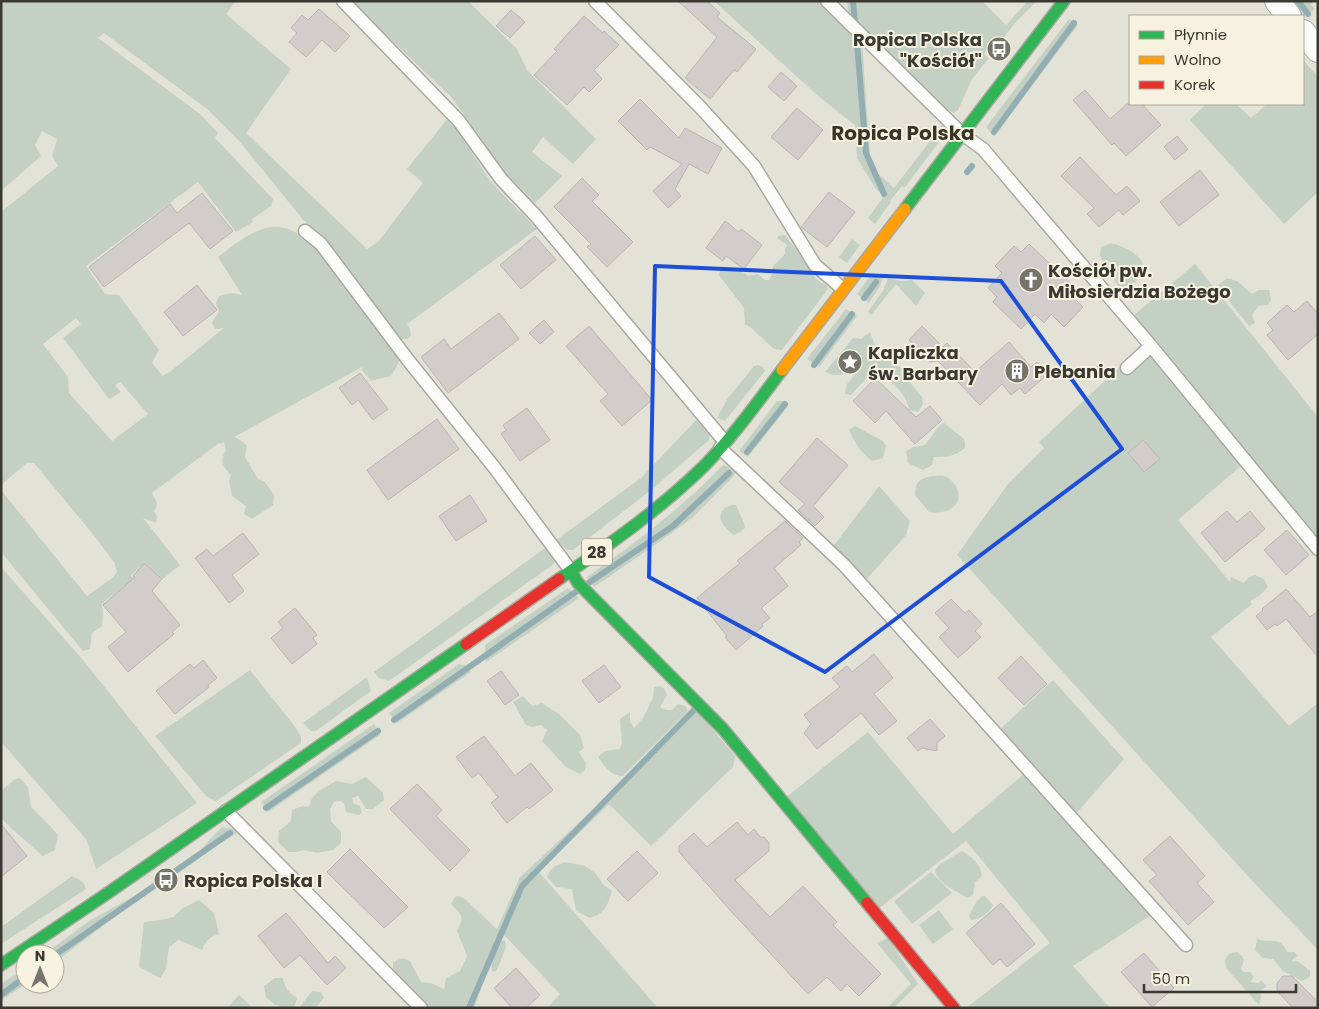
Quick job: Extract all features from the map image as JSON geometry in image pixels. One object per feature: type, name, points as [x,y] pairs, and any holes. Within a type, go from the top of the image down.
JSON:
[{"type":"main road","name":"28","points":[[1,965],[226,811],[571,570],[646,515],[696,474],[722,445],[1064,1]]},
{"type":"main road","points":[[571,570],[578,583],[723,729],[954,1008]]},
{"type":"street","points":[[1277,1],[1288,15]]},
{"type":"street","points":[[1304,33],[1318,50]]},
{"type":"lane","points":[[343,1],[459,121],[501,179],[536,216],[722,445],[844,565],[1186,945]]},
{"type":"lane","points":[[595,1],[700,107],[754,166],[815,265],[843,289]]},
{"type":"lane","points":[[827,1],[962,134],[983,149],[1150,346],[1318,549]]},
{"type":"lane","points":[[305,230],[321,244],[408,360],[494,467],[571,570]]},
{"type":"lane","points":[[1127,368],[1150,346]]},
{"type":"lane","points":[[226,811],[421,1008]]},
{"type":"highlighted area","points":[[655,266],[1001,281],[1122,449],[825,672],[649,577]]},
{"type":"shaded area","points":[[1,1],[236,1],[226,14],[291,69],[246,133],[367,249],[378,242],[423,183],[407,169],[449,117],[490,181],[537,229],[407,324],[411,335],[408,339],[397,339],[378,312],[240,142],[207,109],[104,33],[98,38],[200,114],[218,133],[215,138],[273,199],[271,206],[252,219],[253,222],[236,232],[198,182],[86,266],[105,294],[119,295],[159,350],[152,363],[163,376],[224,328],[215,329],[212,322],[219,312],[216,303],[219,296],[232,293],[242,295],[218,257],[247,236],[272,227],[289,229],[312,241],[401,358],[391,376],[371,381],[362,370],[362,367],[234,437],[247,446],[245,457],[258,479],[265,482],[274,495],[273,505],[252,519],[244,514],[246,506],[232,496],[229,481],[231,475],[222,461],[226,450],[224,442],[219,443],[152,493],[157,506],[154,511],[157,517],[156,523],[143,518],[180,565],[163,579],[144,562],[131,576],[143,586],[135,595],[124,586],[102,604],[102,626],[92,633],[90,649],[83,651],[1,552],[1,490],[87,596],[112,578],[117,572],[114,562],[96,538],[34,463],[27,463],[1,485],[1,212],[58,166],[52,156],[57,139],[42,131],[35,145],[41,156],[1,191]],"holes":[[[76,318],[81,324],[63,338],[109,399],[121,392],[115,385],[120,382],[148,414],[112,441],[69,393],[68,377],[43,344]]]},
{"type":"shaded area","points":[[351,1],[468,1],[517,49],[527,70],[596,139],[573,164],[543,137],[532,152],[562,176],[535,203],[501,169],[451,97]]},
{"type":"shaded area","points":[[714,1],[820,1],[862,42],[870,155],[877,173],[894,188],[943,124],[948,130],[905,187],[902,186],[890,201],[875,224],[868,218],[884,196],[875,188],[857,158],[855,125],[818,96]]},
{"type":"shaded area","points":[[847,1],[982,1],[1006,25],[1028,1],[1037,1],[1015,23],[1000,42],[996,39],[984,54],[989,58],[972,79],[958,110],[954,113],[941,106],[844,11],[848,10]]},
{"type":"shaded area","points":[[1289,1],[1313,1],[1311,5],[1315,9],[1304,17],[1304,15],[1301,15]]},
{"type":"shaded area","points":[[1069,19],[1078,25],[994,136],[986,127]]},
{"type":"shaded area","points":[[1304,61],[1318,77],[1318,192],[1284,224],[1190,120],[1205,105],[1237,105],[1251,118],[1266,105],[1304,105]]},
{"type":"shaded area","points":[[785,235],[817,280],[826,285],[828,289],[782,350],[774,349],[749,326],[745,325],[744,308],[719,275],[721,269],[740,271],[748,276],[758,274],[765,280],[769,280],[773,266],[785,254],[787,245],[777,238],[778,236]]},
{"type":"shaded area","points":[[852,239],[860,245],[847,263],[839,257]]},
{"type":"shaded area","points":[[1111,243],[1131,251],[1142,263],[1141,273],[1128,291],[1119,287],[1100,256],[1101,247]]},
{"type":"shaded area","points":[[1195,264],[1318,417],[1318,548],[1133,316]]},
{"type":"shaded area","points":[[871,275],[884,275],[879,288],[869,303],[857,294]]},
{"type":"shaded area","points":[[888,278],[901,281],[912,280],[925,293],[916,306],[896,284],[871,315],[868,312],[884,289]]},
{"type":"shaded area","points":[[1227,278],[1237,281],[1252,294],[1258,290],[1269,290],[1271,300],[1268,305],[1259,306],[1252,315],[1255,323],[1249,326],[1217,286]]},
{"type":"shaded area","points":[[846,309],[857,316],[819,367],[807,359]]},
{"type":"shaded area","points":[[870,333],[881,359],[890,356],[904,371],[907,379],[922,397],[923,404],[918,412],[909,410],[905,397],[901,392],[874,370],[851,395],[845,394],[847,384],[858,372],[859,366],[839,375],[825,372],[853,338],[862,339]]},
{"type":"shaded area","points":[[1149,353],[1242,465],[1178,520],[1230,582],[1231,577],[1244,583],[1249,577],[1255,575],[1264,579],[1268,587],[1259,596],[1250,601],[1252,604],[1211,637],[1289,726],[1318,703],[1318,950],[1245,873],[957,555],[1008,484],[1044,448],[1039,442],[1122,365],[1129,372]]},
{"type":"shaded area","points":[[754,366],[763,367],[765,371],[725,421],[717,418],[728,398]]},
{"type":"shaded area","points":[[777,401],[785,401],[789,405],[748,457],[739,451]]},
{"type":"shaded area","points":[[699,417],[710,430],[709,440],[650,491],[573,550],[567,550],[556,540],[641,478]]},
{"type":"shaded area","points":[[944,423],[963,438],[965,448],[950,456],[934,457],[932,465],[923,470],[908,463],[906,451],[913,447],[925,445],[939,426]]},
{"type":"shaded area","points":[[855,426],[883,441],[886,446],[883,458],[872,461],[861,451],[849,430]]},
{"type":"shaded area","points":[[723,465],[737,471],[692,518],[594,587],[587,577],[658,524]]},
{"type":"shaded area","points":[[932,476],[949,478],[958,490],[958,500],[949,510],[929,512],[915,495],[919,481]]},
{"type":"shaded area","points":[[879,486],[910,521],[906,535],[865,581],[832,548]]},
{"type":"shaded area","points":[[736,505],[745,528],[734,535],[723,524],[720,515],[725,508]]},
{"type":"shaded area","points":[[548,546],[555,560],[554,564],[389,681],[379,678],[374,672]]},
{"type":"shaded area","points":[[1,567],[83,660],[197,803],[96,869],[86,839],[1,742]]},
{"type":"shaded area","points":[[568,588],[579,598],[486,662],[485,645]]},
{"type":"shaded area","points":[[459,664],[465,665],[471,672],[397,723],[389,713]]},
{"type":"shaded area","points":[[250,670],[296,728],[301,737],[301,743],[216,801],[207,797],[155,736]]},
{"type":"shaded area","points":[[367,677],[371,691],[316,731],[311,731],[303,723]]},
{"type":"shaded area","points":[[1053,680],[1124,759],[1074,816],[997,732]]},
{"type":"shaded area","points":[[654,687],[664,688],[667,695],[660,707],[672,710],[678,704],[686,706],[688,711],[623,776],[611,772],[598,757],[605,751],[620,749],[622,744],[620,719],[630,712],[630,722],[634,728],[643,718],[653,698]]},
{"type":"shaded area","points":[[523,696],[532,706],[542,703],[559,714],[580,735],[584,748],[579,752],[586,763],[585,770],[580,774],[566,767],[542,741],[547,730],[541,725],[532,727],[526,725],[513,702]]},
{"type":"shaded area","points":[[695,708],[735,756],[733,767],[651,846],[609,804],[539,872],[658,1008],[547,1008],[560,994],[503,934],[492,960],[502,941],[505,941],[506,947],[502,958],[496,971],[492,972],[491,962],[474,1008],[428,1008],[393,970],[393,962],[403,958],[410,961],[421,982],[431,983],[444,989],[446,978],[460,971],[467,956],[457,931],[462,919],[458,911],[451,904],[455,897],[458,896],[465,899],[497,929],[520,877],[612,792]]},
{"type":"shaded area","points":[[374,724],[380,735],[268,812],[261,802]]},
{"type":"shaded area","points":[[868,732],[953,834],[1024,774],[1151,915],[1073,966],[1110,1008],[966,1008],[1050,943],[966,841],[878,909],[785,798]]},
{"type":"shaded area","points":[[366,777],[383,793],[384,800],[373,809],[366,809],[358,796],[352,798],[353,803],[360,806],[362,812],[359,815],[346,812],[344,803],[341,801],[334,802],[330,809],[331,821],[341,832],[341,843],[333,850],[317,853],[303,850],[288,852],[278,842],[279,831],[291,821],[292,810],[303,806],[309,807],[316,794],[336,781],[352,784]]},
{"type":"shaded area","points":[[20,778],[28,787],[31,807],[58,835],[55,850],[43,856],[1,818],[1,791],[15,779]]},
{"type":"shaded area","points":[[222,827],[234,829],[237,833],[204,853],[201,850]]},
{"type":"shaded area","points":[[962,851],[975,861],[980,868],[982,876],[975,882],[973,895],[967,898],[940,880],[935,870],[940,864]]},
{"type":"shaded area","points":[[566,862],[585,866],[595,873],[604,885],[612,891],[607,905],[599,914],[590,918],[576,911],[572,889],[556,887],[547,877],[557,865]]},
{"type":"shaded area","points":[[931,872],[952,893],[912,924],[894,901]]},
{"type":"shaded area","points":[[72,876],[83,883],[86,889],[1,944],[1,927]]},
{"type":"shaded area","points":[[143,893],[65,955],[65,944],[58,944],[89,921]]},
{"type":"shaded area","points":[[982,896],[985,896],[993,905],[984,916],[971,920],[969,916],[976,902]]},
{"type":"shaded area","points":[[199,900],[214,913],[219,934],[208,940],[202,950],[179,940],[169,947],[166,969],[160,978],[139,967],[144,922],[173,917],[183,908]]},
{"type":"shaded area","points":[[939,910],[953,929],[933,944],[919,925]]},
{"type":"shaded area","points":[[888,938],[918,984],[894,1008],[887,1008],[911,984],[877,943]]},
{"type":"shaded area","points":[[1257,939],[1278,942],[1287,952],[1294,952],[1298,956],[1292,962],[1297,961],[1310,971],[1310,977],[1302,981],[1283,971],[1273,959],[1263,958],[1255,950]]},
{"type":"shaded area","points":[[1237,952],[1244,960],[1241,969],[1244,972],[1250,972],[1254,977],[1250,982],[1258,983],[1261,981],[1267,986],[1260,991],[1259,1005],[1226,968],[1225,960],[1229,954]]},
{"type":"shaded area","points":[[15,975],[15,991],[1,1001],[1,984]]},
{"type":"shaded area","points":[[275,978],[283,978],[287,989],[297,998],[294,1008],[281,1008],[266,997],[264,986]]},
{"type":"shaded area","points":[[312,991],[321,992],[324,998],[315,1008],[299,1008]]},
{"type":"shaded area","points":[[239,995],[253,1008],[227,1008]]},
{"type":"building","points":[[678,1],[707,1],[720,13],[717,17],[756,49],[737,72],[734,70],[710,99],[685,78],[717,37]]},
{"type":"building","points":[[319,9],[350,36],[335,52],[322,40],[306,57],[289,42],[297,33],[291,28],[302,15],[308,20]]},
{"type":"building","points":[[511,10],[525,22],[510,38],[496,26]]},
{"type":"building","points":[[584,16],[619,45],[594,70],[602,79],[589,92],[584,87],[567,105],[534,75],[557,51],[554,49]]},
{"type":"building","points":[[781,72],[797,86],[784,101],[768,87]]},
{"type":"building","points":[[1085,90],[1110,119],[1127,104],[1143,105],[1161,125],[1126,156],[1114,143],[1112,145],[1073,100]]},
{"type":"building","points":[[640,99],[679,138],[685,128],[722,148],[708,174],[689,164],[675,189],[681,196],[668,208],[653,191],[682,164],[650,147],[647,150],[618,121]]},
{"type":"building","points":[[797,108],[823,130],[798,160],[771,137]]},
{"type":"building","points":[[1177,136],[1188,149],[1175,160],[1164,147]]},
{"type":"building","points":[[1080,157],[1116,195],[1127,186],[1140,201],[1123,215],[1119,210],[1099,227],[1087,214],[1094,208],[1061,176]]},
{"type":"building","points":[[1200,170],[1219,195],[1179,226],[1160,202]]},
{"type":"building","points":[[582,178],[599,195],[592,201],[633,242],[607,267],[587,247],[591,244],[554,207]]},
{"type":"building","points":[[829,192],[855,212],[827,247],[801,227]]},
{"type":"building","points":[[202,193],[233,231],[210,249],[189,223],[104,287],[89,267],[170,204],[177,213]]},
{"type":"building","points":[[725,221],[739,232],[741,229],[762,245],[744,269],[726,256],[723,261],[706,248]]},
{"type":"building","points":[[535,236],[556,260],[521,289],[500,265]]},
{"type":"building","name":"Kościół pw. Miłosierdzia Bożego","points":[[1029,244],[1076,288],[1070,294],[1083,307],[1064,327],[1051,314],[1044,323],[1035,314],[1021,329],[993,302],[997,297],[988,288],[1002,273],[995,266],[1014,246],[1021,252]]},
{"type":"building","points":[[197,285],[217,310],[183,336],[164,312]]},
{"type":"building","points":[[1307,301],[1318,314],[1318,334],[1288,360],[1267,335],[1273,330],[1267,323],[1287,305],[1294,312]]},
{"type":"building","points":[[499,313],[519,339],[448,393],[421,357],[444,339],[451,349]]},
{"type":"building","points":[[544,320],[554,332],[540,344],[529,333]]},
{"type":"building","points":[[589,326],[652,400],[622,426],[600,401],[608,394],[566,346]]},
{"type":"building","points":[[922,326],[943,347],[947,343],[975,372],[1009,342],[1031,367],[1037,362],[1048,374],[1025,394],[1020,388],[1011,395],[1002,384],[980,405],[938,361],[930,362],[909,340]]},
{"type":"building","points":[[360,373],[388,409],[373,420],[358,400],[352,405],[339,388]]},
{"type":"building","points":[[875,378],[916,417],[930,406],[942,420],[915,444],[886,411],[875,423],[853,401]]},
{"type":"building","points":[[527,408],[550,440],[520,461],[501,434],[506,430],[503,425]]},
{"type":"building","points":[[437,419],[459,449],[388,500],[367,470]]},
{"type":"building","points":[[817,438],[848,465],[813,506],[824,517],[815,526],[798,510],[805,504],[779,482]]},
{"type":"building","points":[[1143,440],[1160,459],[1144,472],[1128,453]]},
{"type":"building","points":[[470,495],[487,521],[456,541],[439,516]]},
{"type":"building","points":[[1227,511],[1237,522],[1250,511],[1265,529],[1225,562],[1201,533]]},
{"type":"building","points":[[785,521],[803,538],[799,542],[801,545],[774,568],[788,586],[761,608],[770,618],[736,650],[697,598],[740,563],[737,561]]},
{"type":"building","points":[[1287,530],[1309,555],[1286,575],[1264,550]]},
{"type":"building","points":[[243,533],[259,554],[232,575],[244,591],[229,603],[195,558],[207,549],[213,556]]},
{"type":"building","points":[[144,563],[162,579],[152,591],[180,625],[172,632],[174,634],[128,672],[108,647],[126,632],[103,605],[135,577],[133,576]]},
{"type":"building","points":[[1286,589],[1310,617],[1318,611],[1318,657],[1286,619],[1277,626],[1275,624],[1267,630],[1256,616]]},
{"type":"building","points":[[951,599],[965,613],[969,610],[982,624],[975,631],[981,637],[958,658],[939,637],[949,628],[935,613]]},
{"type":"building","points":[[295,608],[317,635],[313,638],[317,644],[292,664],[271,638],[283,628],[278,622]]},
{"type":"building","points":[[874,654],[893,678],[874,694],[897,721],[879,735],[861,713],[817,749],[804,733],[811,724],[804,715],[840,687],[832,678],[847,666],[852,672]]},
{"type":"building","points":[[1021,656],[1047,684],[1024,705],[998,678]]},
{"type":"building","points":[[203,660],[217,678],[208,685],[209,687],[175,714],[156,691],[190,664],[194,668]]},
{"type":"building","points":[[604,665],[621,687],[599,703],[582,681]]},
{"type":"building","points":[[501,671],[519,695],[505,705],[487,681]]},
{"type":"building","points":[[930,719],[945,736],[937,743],[937,751],[922,748],[918,751],[907,738]]},
{"type":"building","points":[[484,736],[515,776],[531,763],[553,790],[507,823],[491,803],[498,797],[479,773],[472,778],[456,757]]},
{"type":"building","points":[[417,784],[442,810],[436,816],[470,850],[450,871],[390,809]]},
{"type":"building","points":[[737,822],[748,835],[754,829],[760,837],[764,837],[769,843],[769,851],[735,880],[770,917],[803,886],[837,922],[833,925],[881,974],[859,996],[847,984],[841,991],[827,977],[808,994],[679,852],[679,846],[694,833],[707,847]]},
{"type":"building","points":[[1,824],[27,856],[1,877]]},
{"type":"building","points":[[1170,836],[1205,876],[1197,883],[1214,902],[1188,925],[1149,881],[1157,875],[1143,860]]},
{"type":"building","points":[[350,849],[408,907],[384,928],[327,872]]},
{"type":"building","points":[[637,851],[658,873],[628,901],[607,879]]},
{"type":"building","points":[[1001,903],[1035,944],[1007,967],[1000,959],[993,965],[966,933]]},
{"type":"building","points":[[286,913],[328,963],[335,956],[346,968],[327,985],[300,955],[284,968],[258,936]]},
{"type":"building","points":[[1144,953],[1174,988],[1152,1007],[1121,972]]},
{"type":"building","points":[[516,968],[540,995],[526,1008],[512,1008],[494,988]]},
{"type":"building","points":[[1283,976],[1292,976],[1318,1002],[1318,1008],[1293,1008],[1277,991],[1277,983]]},
{"type":"waterway","points":[[853,1],[855,22]]},
{"type":"waterway","points":[[1298,1],[1308,14]]},
{"type":"waterway","points":[[994,132],[1074,23]]},
{"type":"waterway","points":[[857,43],[866,153],[884,194]]},
{"type":"waterway","points":[[967,172],[972,166]]},
{"type":"waterway","points":[[864,298],[876,282]]},
{"type":"waterway","points":[[814,365],[852,314]]},
{"type":"waterway","points":[[747,452],[785,404]]},
{"type":"waterway","points":[[587,584],[673,526],[729,473]]},
{"type":"waterway","points":[[394,720],[577,591]]},
{"type":"waterway","points":[[469,1008],[522,886],[693,711]]},
{"type":"waterway","points":[[266,808],[378,731]]},
{"type":"waterway","points":[[65,948],[230,833]]},
{"type":"waterway","points":[[1,995],[15,984]]},
{"type":"traffic: fast","points":[[905,209],[1064,1]]},
{"type":"traffic: fast","points":[[559,579],[634,526],[687,482],[724,444],[782,370]]},
{"type":"traffic: fast","points":[[571,571],[578,583],[723,729],[867,903]]},
{"type":"traffic: fast","points":[[1,965],[466,644]]},
{"type":"traffic: slow","points":[[782,370],[905,209]]},
{"type":"traffic: jam","points":[[466,644],[559,579]]},
{"type":"traffic: jam","points":[[867,903],[954,1008]]},
{"type":"place","name":"Ropica Polska \"Kościół\"","points":[[999,49]]},
{"type":"place","name":"Kościół pw. Miłosierdzia Bożego","points":[[1031,280]]},
{"type":"place","name":"Kapliczka św. Barbary","points":[[850,362]]},
{"type":"place","name":"Plebania","points":[[1017,371]]},
{"type":"place","name":"Ropica Polska I","points":[[166,880]]},
{"type":"district","name":"Ropica Polska","points":[[903,133]]}]
